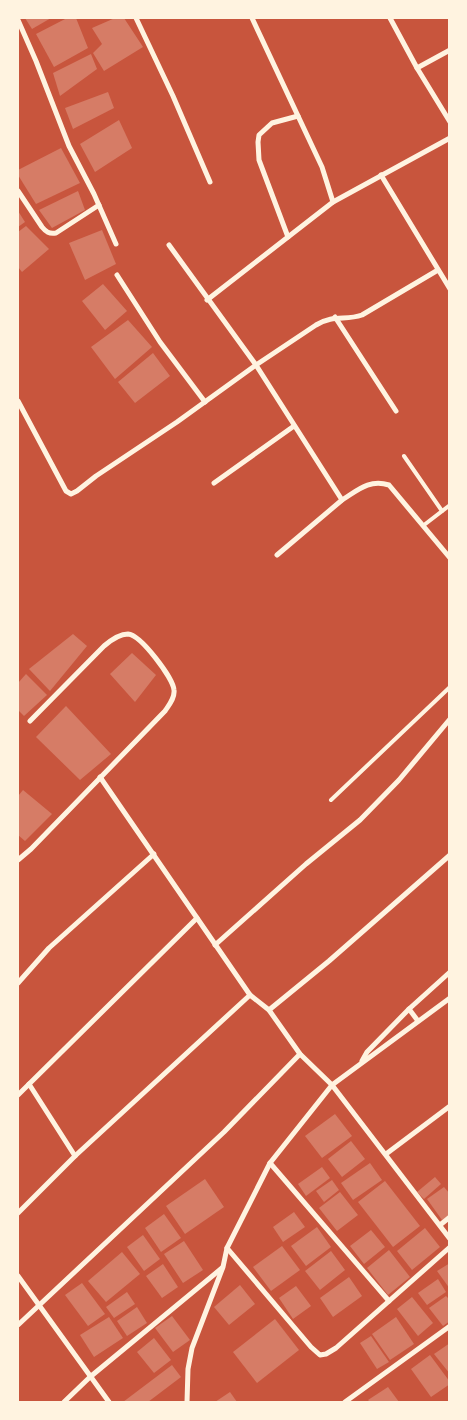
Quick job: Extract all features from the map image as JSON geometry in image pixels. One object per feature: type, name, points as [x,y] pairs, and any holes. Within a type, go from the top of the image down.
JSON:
[{"type":"street","points":[[136,18],[173,96],[210,182]]},
{"type":"street","points":[[252,18],[322,167],[333,202]]},
{"type":"street","points":[[390,18],[417,68],[450,122]]},
{"type":"street","points":[[18,20],[70,146],[116,244]]},
{"type":"street","points":[[417,68],[450,50]]},
{"type":"street","points":[[288,237],[259,160],[258,142],[259,135],[272,123],[298,116]]},
{"type":"street","points":[[207,300],[333,202],[450,138]]},
{"type":"street","points":[[381,175],[450,289]]},
{"type":"street","points":[[18,191],[42,227],[51,234],[56,233],[99,205]]},
{"type":"street","points":[[169,245],[207,300],[256,365],[342,500]]},
{"type":"street","points":[[18,401],[66,491],[71,494],[316,325],[335,317],[354,318],[362,315],[438,270]]},
{"type":"street","points":[[116,275],[160,342],[205,402]]},
{"type":"street","points":[[335,317],[396,411]]},
{"type":"street","points":[[214,483],[294,426]]},
{"type":"street","points":[[278,555],[342,500],[369,484],[379,482],[389,485],[450,558]]},
{"type":"street","points":[[18,860],[134,745],[165,711],[174,692],[172,681],[148,649],[130,634],[122,635],[113,639],[30,721]]},
{"type":"street","points":[[215,946],[306,864],[360,820],[399,780],[450,719]]},
{"type":"street","points":[[100,777],[250,995],[269,1010],[300,1054],[332,1085],[450,1239]]},
{"type":"street","points":[[18,983],[49,948],[154,854]]},
{"type":"street","points":[[269,1010],[329,961],[450,855]]},
{"type":"street","points":[[18,1095],[197,918]]},
{"type":"street","points":[[360,1064],[367,1052],[409,1009],[450,972]]},
{"type":"street","points":[[18,1212],[75,1156],[250,995]]},
{"type":"street","points":[[187,1402],[188,1369],[192,1348],[223,1268],[228,1248],[270,1164],[332,1085],[450,998]]},
{"type":"street","points":[[409,1009],[418,1021]]},
{"type":"street","points":[[18,1325],[38,1304],[224,1132],[300,1054]]},
{"type":"street","points":[[29,1084],[75,1156]]},
{"type":"street","points":[[386,1154],[450,1106]]},
{"type":"street","points":[[270,1164],[389,1301]]},
{"type":"street","points":[[440,1225],[450,1218]]},
{"type":"street","points":[[228,1248],[311,1347],[320,1355],[336,1348],[450,1247]]},
{"type":"street","points":[[64,1402],[90,1377],[223,1268]]},
{"type":"street","points":[[18,1276],[109,1402]]},
{"type":"street","points":[[344,1402],[450,1326]]},
{"type":"lane","points":[[404,456],[442,511]]},
{"type":"lane","points":[[424,525],[450,505]]},
{"type":"lane","points":[[330,800],[450,687]]},
{"type":"building","points":[[25,18],[51,18],[32,29]]},
{"type":"building","points":[[67,18],[76,18],[88,48],[54,67],[36,34]]},
{"type":"building","points":[[115,18],[124,18],[143,47],[104,71],[93,53],[102,44],[92,28]]},
{"type":"building","points":[[91,54],[97,69],[60,96],[53,73]]},
{"type":"building","points":[[108,92],[114,108],[73,129],[65,108]]},
{"type":"building","points":[[119,120],[132,148],[95,172],[80,144]]},
{"type":"building","points":[[61,148],[80,183],[36,204],[18,175],[18,170]]},
{"type":"building","points":[[78,191],[85,210],[52,228],[39,210]]},
{"type":"building","points":[[18,211],[25,222],[18,227]]},
{"type":"building","points":[[26,226],[49,249],[22,272],[18,267],[18,232]]},
{"type":"building","points":[[102,230],[116,264],[85,280],[69,243]]},
{"type":"building","points":[[103,284],[127,311],[105,330],[82,301]]},
{"type":"building","points":[[128,320],[152,347],[115,379],[91,347]]},
{"type":"building","points":[[153,353],[170,376],[135,403],[118,382]]},
{"type":"building","points":[[73,634],[87,646],[50,691],[29,669]]},
{"type":"building","points":[[132,653],[156,675],[135,702],[110,674]]},
{"type":"building","points":[[26,674],[47,695],[24,716],[18,710],[18,683]]},
{"type":"building","points":[[66,706],[111,754],[80,780],[36,737]]},
{"type":"building","points":[[23,790],[52,814],[25,841],[18,835],[18,796]]},
{"type":"building","points":[[335,1114],[352,1136],[322,1158],[305,1136]]},
{"type":"building","points":[[351,1141],[365,1159],[342,1177],[328,1159]]},
{"type":"building","points":[[370,1163],[382,1180],[353,1200],[341,1183]]},
{"type":"building","points":[[322,1167],[330,1178],[306,1196],[298,1184]]},
{"type":"building","points":[[435,1177],[441,1184],[424,1199],[417,1192]]},
{"type":"building","points":[[205,1179],[224,1207],[185,1234],[166,1206]]},
{"type":"building","points":[[332,1180],[339,1190],[324,1202],[316,1191]]},
{"type":"building","points":[[385,1181],[420,1226],[393,1247],[358,1202]]},
{"type":"building","points":[[444,1187],[450,1194],[450,1215],[442,1220],[427,1199]]},
{"type":"building","points":[[340,1192],[358,1215],[337,1231],[319,1208]]},
{"type":"building","points":[[294,1212],[305,1227],[283,1242],[273,1227]]},
{"type":"building","points":[[164,1214],[181,1238],[161,1252],[145,1228]]},
{"type":"building","points":[[317,1227],[331,1247],[306,1266],[291,1246]]},
{"type":"building","points":[[425,1228],[440,1247],[412,1270],[397,1251]]},
{"type":"building","points":[[371,1230],[385,1247],[364,1264],[350,1246]]},
{"type":"building","points":[[143,1235],[160,1259],[144,1271],[127,1247]]},
{"type":"building","points":[[184,1241],[203,1270],[183,1283],[164,1254]]},
{"type":"building","points":[[282,1246],[300,1270],[271,1291],[253,1267]]},
{"type":"building","points":[[389,1250],[410,1277],[388,1295],[367,1268]]},
{"type":"building","points":[[331,1251],[345,1270],[320,1290],[305,1271]]},
{"type":"building","points":[[122,1252],[140,1274],[106,1302],[88,1281]]},
{"type":"building","points":[[450,1263],[450,1289],[437,1271]]},
{"type":"building","points":[[163,1264],[178,1287],[162,1298],[146,1276]]},
{"type":"building","points":[[349,1277],[362,1296],[333,1317],[320,1298]]},
{"type":"building","points":[[438,1279],[446,1292],[427,1305],[418,1293]]},
{"type":"building","points":[[82,1283],[105,1314],[88,1326],[65,1295]]},
{"type":"building","points":[[240,1285],[255,1304],[229,1325],[214,1307]]},
{"type":"building","points":[[296,1286],[311,1306],[293,1319],[279,1298]]},
{"type":"building","points":[[127,1292],[135,1304],[114,1318],[106,1307]]},
{"type":"building","points":[[446,1296],[450,1300],[450,1321],[443,1326],[429,1308]]},
{"type":"building","points":[[412,1297],[433,1323],[418,1336],[397,1309]]},
{"type":"building","points":[[137,1307],[147,1323],[127,1336],[117,1321]]},
{"type":"building","points":[[172,1316],[190,1340],[173,1352],[155,1328]]},
{"type":"building","points":[[109,1317],[123,1338],[94,1357],[80,1335]]},
{"type":"building","points":[[396,1317],[414,1344],[390,1360],[372,1334]]},
{"type":"building","points":[[275,1319],[299,1350],[257,1383],[233,1352]]},
{"type":"building","points":[[371,1336],[389,1362],[377,1369],[360,1343]]},
{"type":"building","points":[[154,1338],[171,1360],[154,1373],[137,1352]]},
{"type":"building","points":[[450,1343],[450,1374],[434,1354]]},
{"type":"building","points":[[430,1355],[450,1382],[450,1384],[431,1397],[411,1369]]},
{"type":"building","points":[[172,1365],[181,1377],[148,1402],[123,1402]]},
{"type":"building","points":[[388,1387],[399,1402],[370,1402],[368,1400]]},
{"type":"building","points":[[230,1392],[237,1402],[215,1402]]}]
